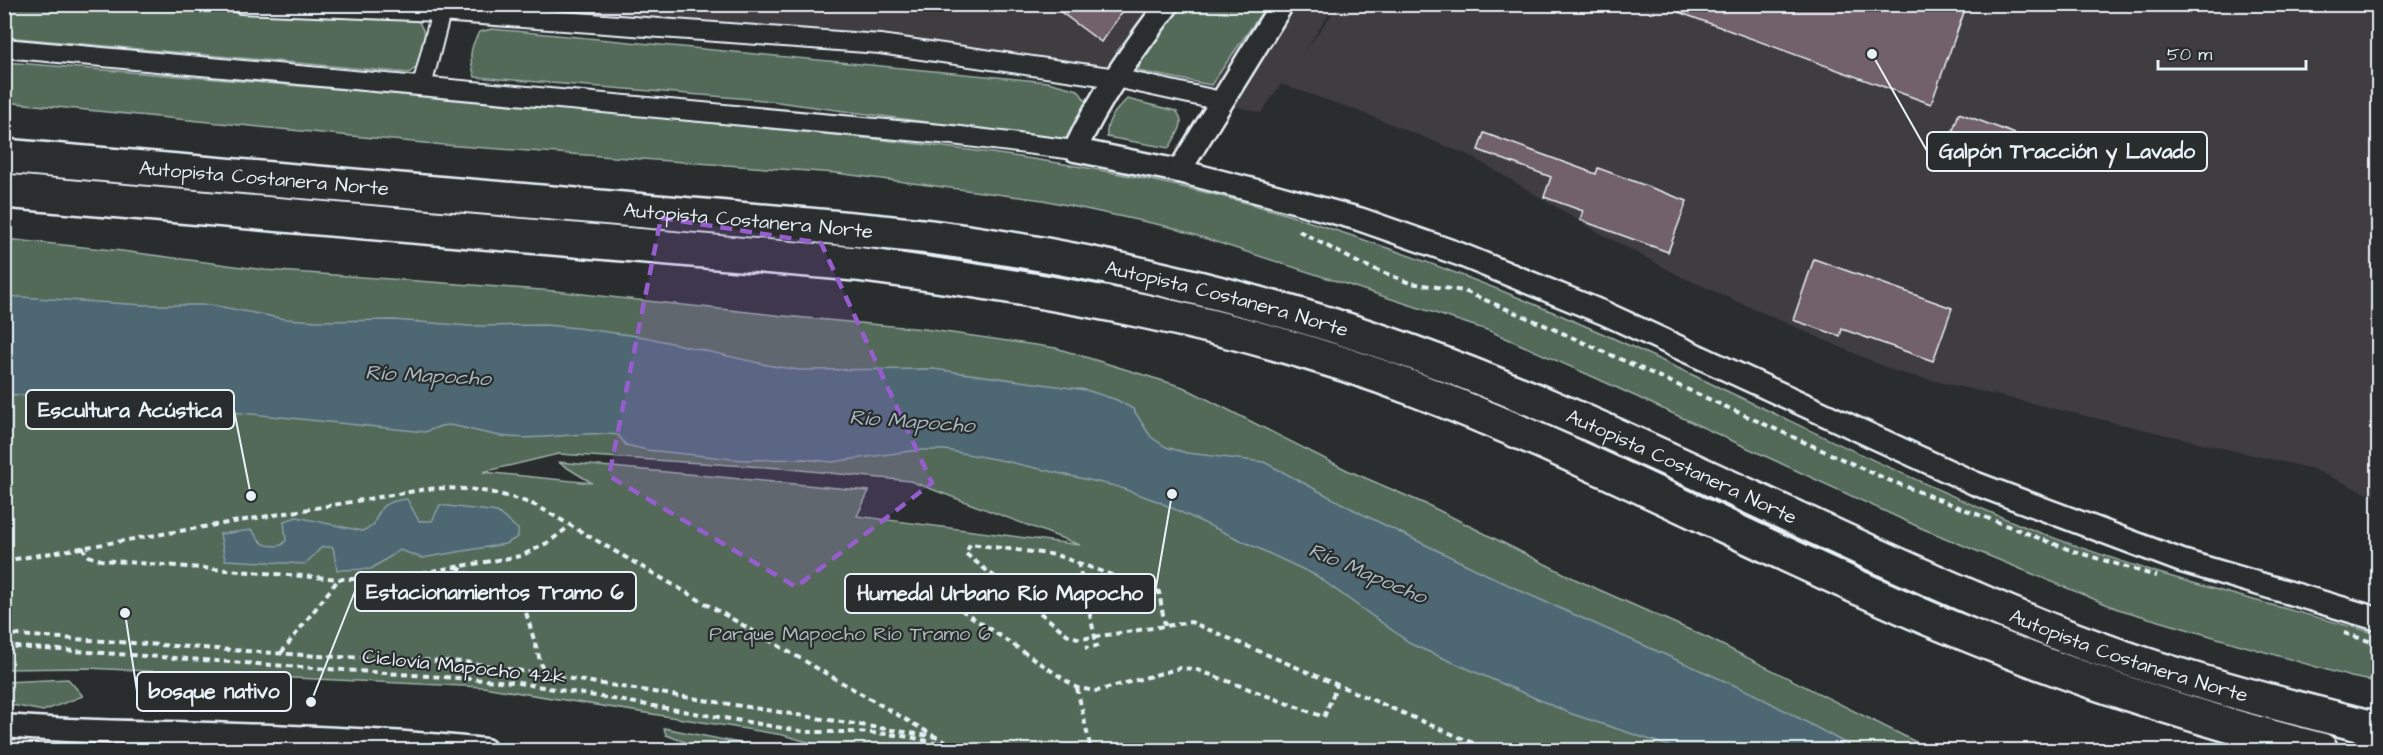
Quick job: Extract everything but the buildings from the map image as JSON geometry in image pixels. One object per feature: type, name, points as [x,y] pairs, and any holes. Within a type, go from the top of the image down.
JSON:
[{"type":"highway","name":"Autopista Costanera Norte","points":[[4,156],[922,237],[1032,253],[1163,279],[1311,318],[1473,376],[1593,426],[1858,548],[2039,626],[2207,684],[2379,729]]},
{"type":"highway","name":"Autopista Costanera Norte","points":[[4,191],[856,264],[983,280],[1115,303],[1174,317],[1325,359],[1415,389],[1575,455],[1943,624],[2109,688],[2209,720],[2321,750]]},
{"type":"street","points":[[241,4],[442,8],[880,44],[1116,78],[1221,101]]},
{"type":"street","points":[[1075,150],[1091,117],[1168,4]]},
{"type":"street","points":[[1179,171],[1282,4]]},
{"type":"street","points":[[422,86],[442,8]]},
{"type":"street","points":[[4,48],[952,135],[1075,150],[1179,171],[1359,219],[1459,254],[1604,314],[1974,483],[2182,561],[2379,619]]},
{"type":"street","points":[[4,726],[100,733],[418,743],[485,750]]},
{"type":"path","points":[[1299,231],[1359,263],[1410,283],[1464,291],[1538,322],[1886,478],[2070,550],[2162,578]]},
{"type":"path","points":[[4,561],[427,489],[452,487],[504,494],[537,506],[963,750]]},
{"type":"path","points":[[82,547],[88,556],[101,560],[339,579],[385,579],[521,556],[549,542],[571,525]]},
{"type":"path","points":[[1166,626],[1159,592],[1078,561],[1056,555],[970,544],[966,554],[1068,635],[1081,639],[1166,626],[1191,622],[1489,750]]},
{"type":"path","points":[[1078,561],[1097,646],[1085,648]]},
{"type":"path","points":[[456,567],[525,609],[544,674]]},
{"type":"path","points":[[281,653],[339,579]]},
{"type":"path","points":[[935,592],[1077,688],[1097,692],[1180,668],[1194,669],[1324,717],[1337,685]]},
{"type":"path","points":[[2333,630],[2379,644]]},
{"type":"path","points":[[4,634],[281,653],[465,662],[936,736]]},
{"type":"path","name":"Ciclovía Mapocho 42k","points":[[4,646],[513,682],[806,732],[852,731],[935,742],[951,750]]},
{"type":"path","points":[[1077,688],[1091,750]]},
{"type":"highlighted area","points":[[661,218],[821,243],[932,483],[796,587],[609,476]]},
{"type":"shaded area","points":[[399,5],[1335,5],[1299,59],[1339,5],[2378,5],[2378,498],[2313,469],[1897,372],[1682,277],[1598,232],[1471,156],[1353,109],[1281,84],[1261,113],[1105,70]]},
{"type":"green space","points":[[112,4],[179,11],[407,17],[419,22],[425,34],[418,66],[409,73],[5,37],[4,5]]},
{"type":"green space","points":[[1181,5],[1267,5],[1211,85],[1138,71],[1142,56]]},
{"type":"green space","points":[[492,29],[1048,82],[1078,90],[1087,103],[1065,141],[763,100],[475,77],[471,59],[473,44],[479,32]]},
{"type":"green space","points":[[4,62],[452,99],[862,138],[1074,165],[1213,194],[1282,213],[1364,240],[1527,301],[1606,335],[1918,481],[2023,526],[2110,558],[2378,634],[2378,682],[2351,677],[2118,609],[1921,528],[1490,331],[1170,227],[1043,200],[836,173],[444,145],[5,102]]},
{"type":"green space","points":[[1127,99],[1176,111],[1181,125],[1169,148],[1107,137],[1110,121]]},
{"type":"green space","name":"Parque Mapocho Río Tramo 6","points":[[5,239],[122,251],[265,270],[555,291],[924,329],[1056,348],[1183,387],[1347,470],[1430,506],[1577,580],[1708,638],[1932,750],[836,750],[783,735],[483,687],[86,668],[5,669]],"holes":[[[558,454],[780,468],[910,481],[1080,545],[857,516],[869,491],[558,462],[592,483],[483,472]]]},
{"type":"green space","points":[[68,679],[83,696],[43,711],[7,704],[5,682]]},
{"type":"green space","points":[[664,728],[775,750],[694,750],[687,743],[666,735]]},
{"type":"water","name":"Río Mapocho","points":[[4,296],[144,305],[211,305],[285,319],[319,321],[394,320],[470,326],[546,325],[645,337],[799,370],[933,369],[1086,390],[1117,400],[1133,409],[1151,437],[1166,447],[1187,453],[1264,462],[1362,514],[1523,592],[1752,693],[1858,750],[1681,750],[1572,714],[1413,645],[1315,575],[1157,501],[1115,486],[1005,461],[945,450],[919,450],[832,462],[805,459],[743,460],[647,450],[626,445],[618,435],[591,434],[523,438],[448,425],[425,432],[183,407],[5,394]]},
{"type":"water","points":[[407,499],[419,521],[432,521],[440,505],[497,512],[518,529],[518,537],[505,544],[422,558],[400,550],[371,569],[337,570],[333,547],[322,547],[305,564],[225,560],[220,534],[252,530],[264,544],[282,545],[286,540],[284,521],[297,517],[362,531],[373,526],[384,505]]},
{"type":"place","name":"Galpón Tracción y Lavado","points":[[1872,54]]},
{"type":"place","name":"Humedal Urbano Río Mapocho","points":[[1172,494]]},
{"type":"place","name":"Escultura Acústica","points":[[251,496]]},
{"type":"place","name":"bosque nativo","points":[[125,613]]},
{"type":"place","name":"Estacionamientos Tramo 6","points":[[311,702]]}]
